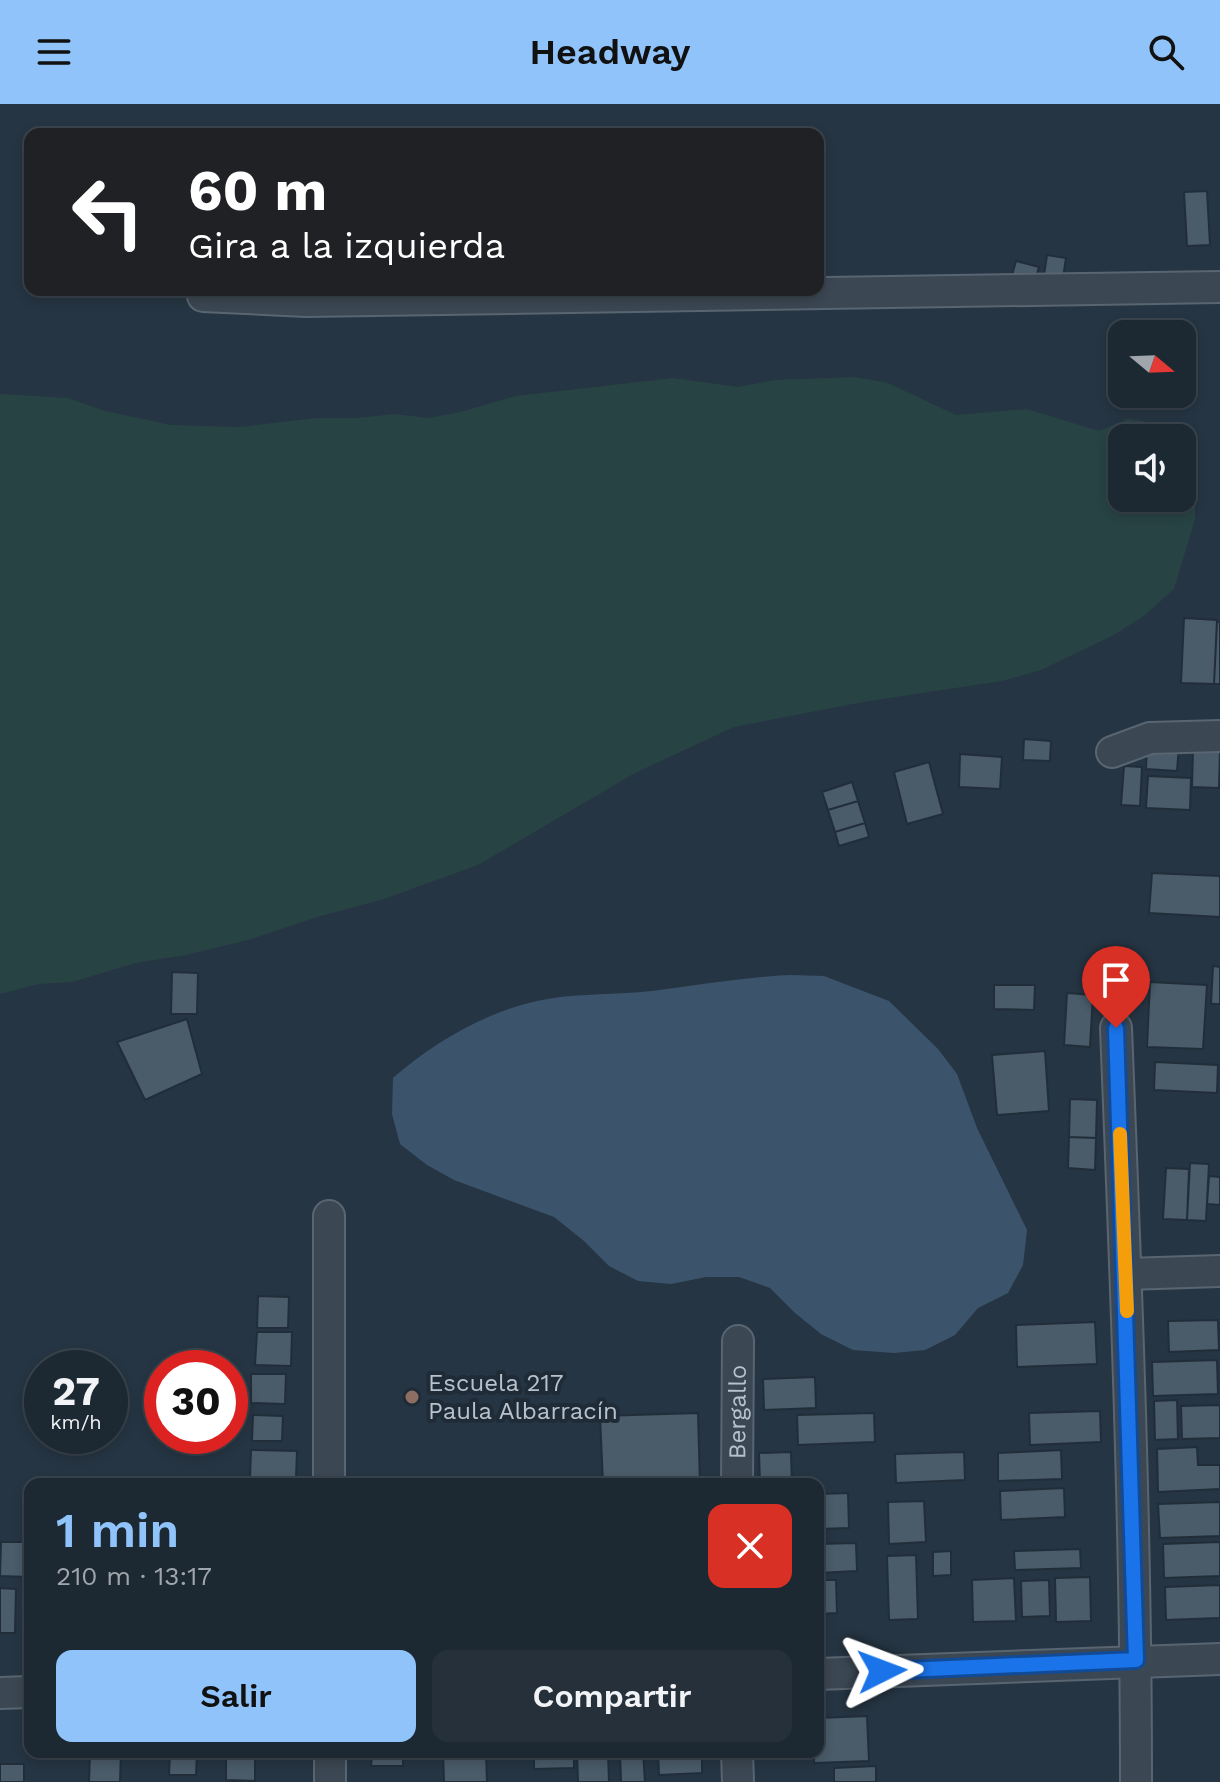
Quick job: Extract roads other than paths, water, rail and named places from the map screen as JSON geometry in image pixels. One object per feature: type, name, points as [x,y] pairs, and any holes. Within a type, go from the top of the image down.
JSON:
[{"type":"street","points":[[824,293],[1220,287]]},
{"type":"street","points":[[203,296],[306,301],[632,296]]},
{"type":"street","points":[[1112,752],[1150,738],[1220,736]]},
{"type":"street","points":[[1116,1028],[1126,1274],[1136,1660],[1136,1782]]},
{"type":"street","points":[[329,1216],[329,1478]]},
{"type":"street","points":[[1126,1274],[1220,1271]]},
{"type":"street","name":"Bergallo","points":[[737,1478],[738,1341]]},
{"type":"street","points":[[824,1674],[1220,1659]]},
{"type":"street","points":[[0,1693],[24,1692]]},
{"type":"street","points":[[330,1758],[330,1782]]},
{"type":"street","points":[[737,1758],[738,1782]]},
{"type":"water","points":[[790,975],[824,976],[889,1001],[938,1049],[957,1074],[977,1128],[1027,1230],[1023,1265],[1008,1293],[978,1308],[955,1335],[925,1350],[894,1353],[853,1350],[821,1334],[770,1288],[739,1277],[706,1277],[671,1284],[638,1281],[609,1266],[554,1217],[454,1180],[427,1165],[400,1144],[392,1114],[393,1078],[427,1051],[485,1018],[527,1003],[561,997],[652,991]]},
{"type":"place","name":"Escuela 217 Paula Albarracín","points":[[412,1397]]}]
